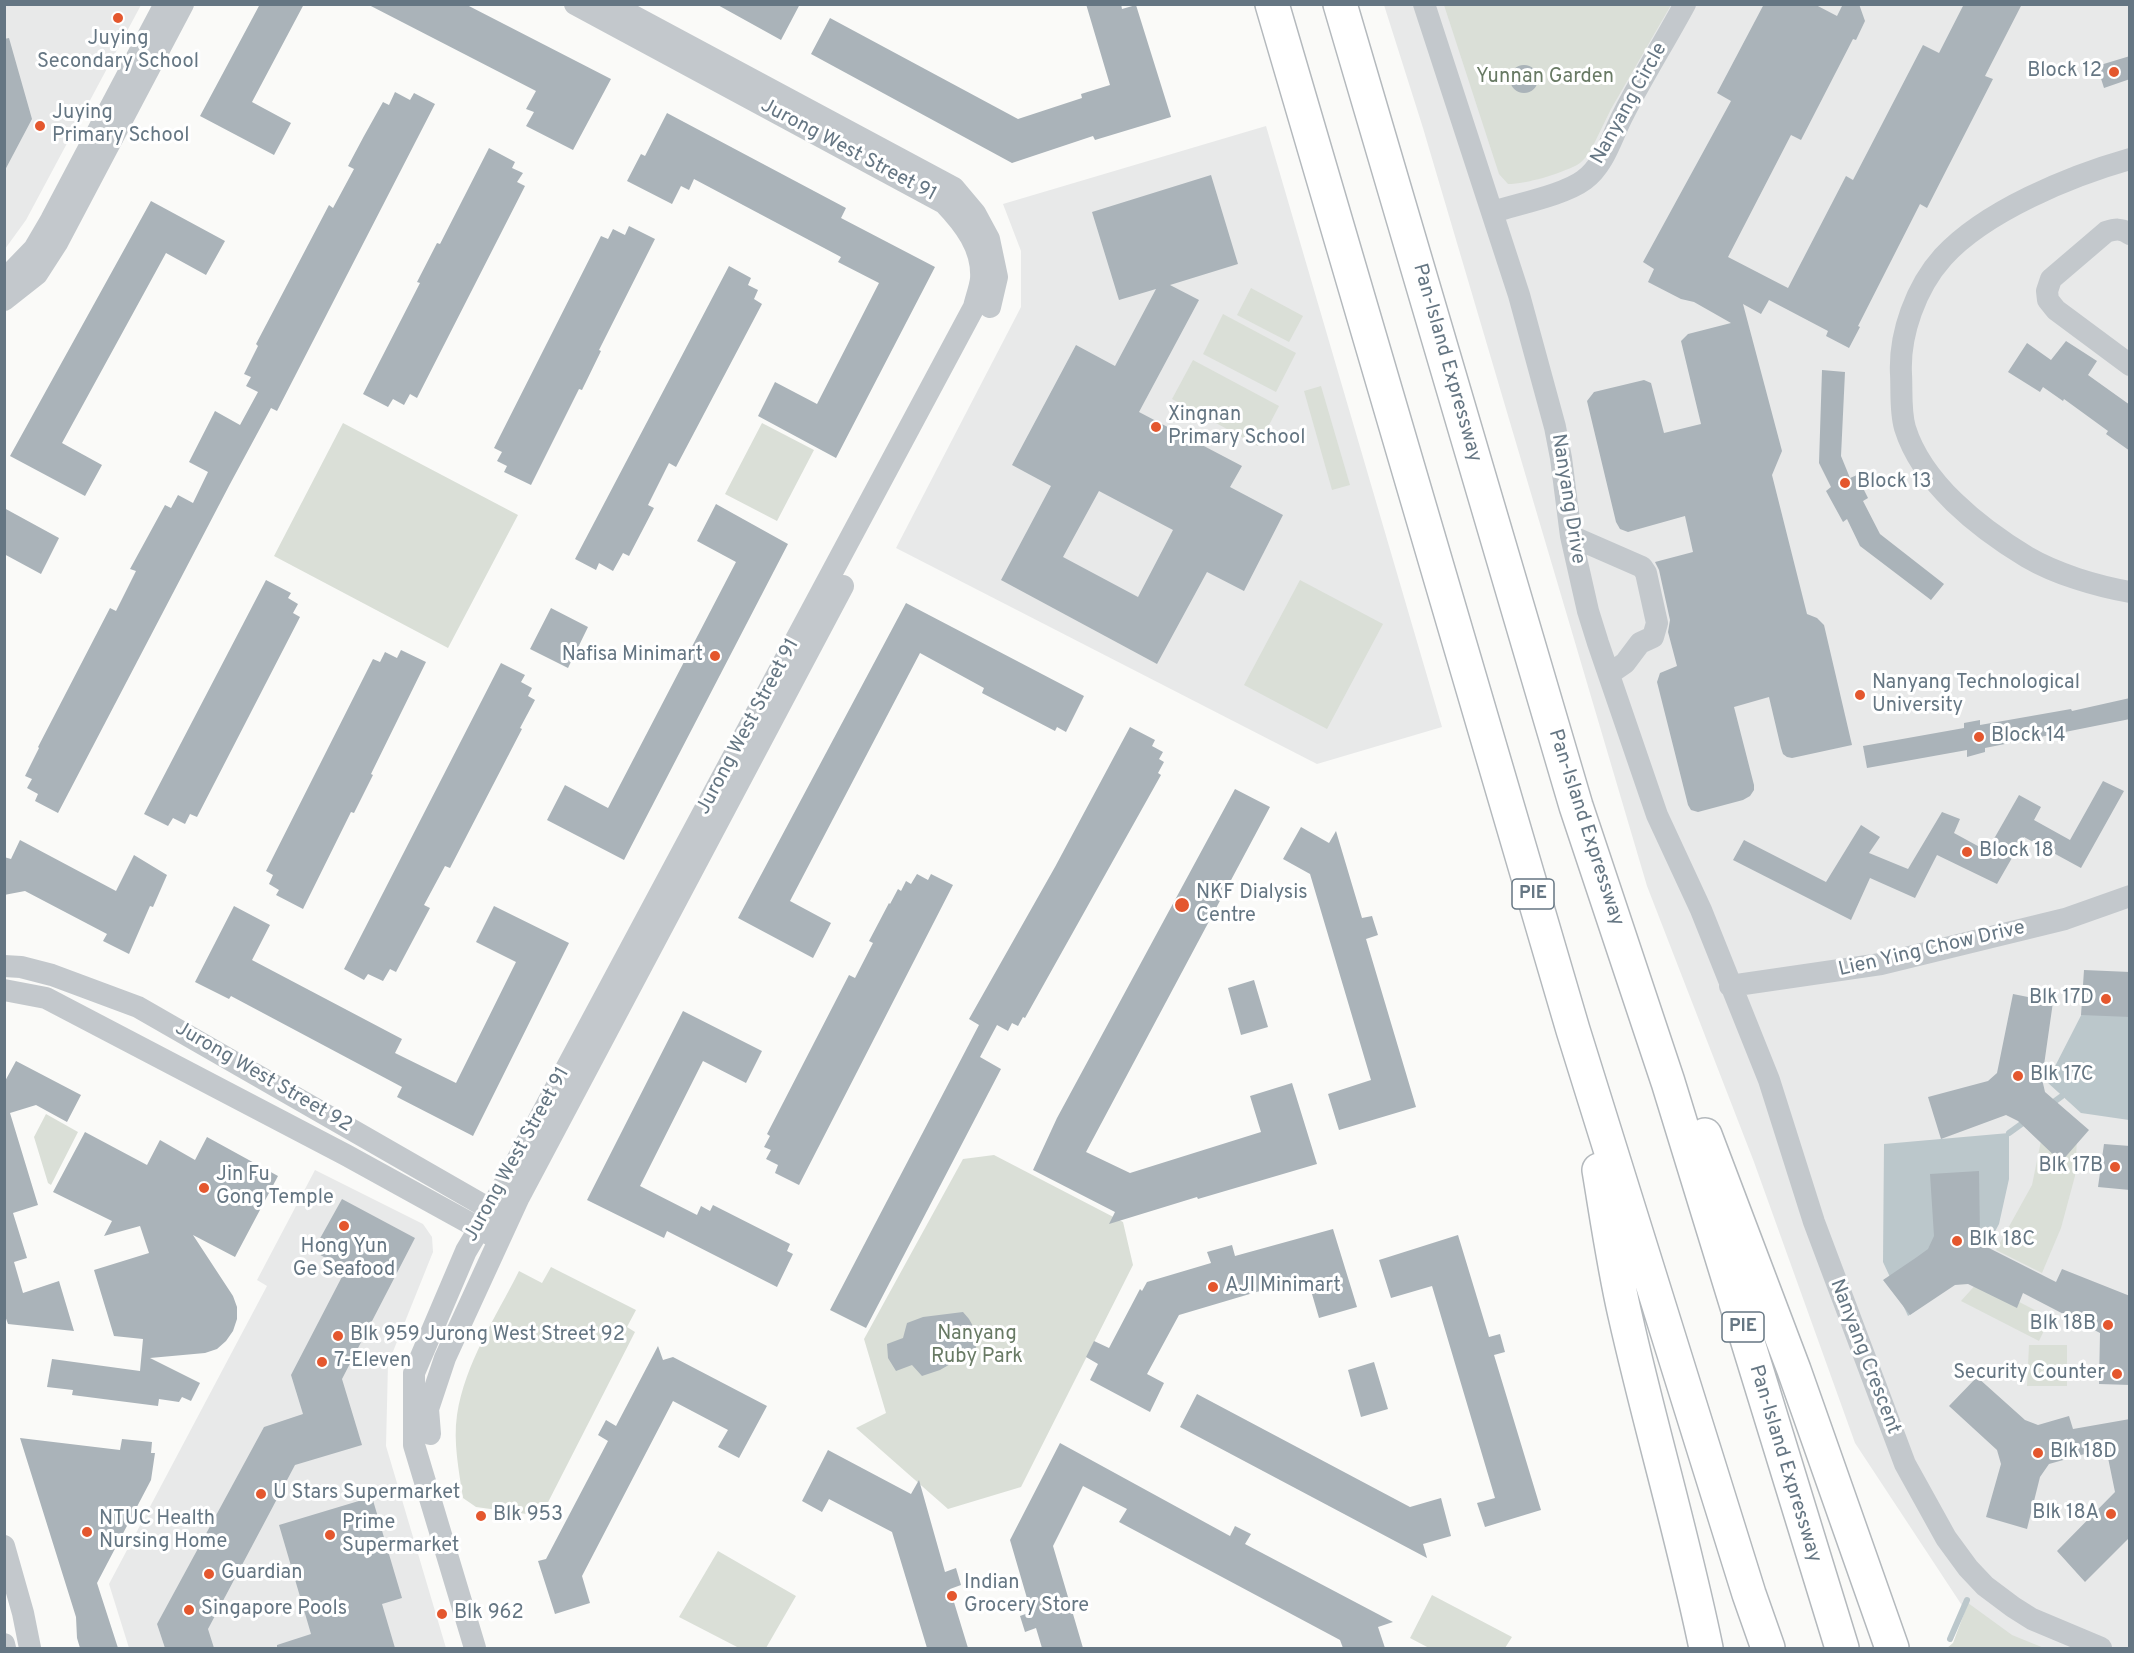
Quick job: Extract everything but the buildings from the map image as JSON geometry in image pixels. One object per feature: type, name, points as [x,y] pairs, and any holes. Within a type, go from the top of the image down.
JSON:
[{"type":"highway","name":"PIE","points":[[1270,4],[1573,1030],[1749,1594],[1768,1648]]},
{"type":"highway","name":"Pan-Island Expressway","points":[[1340,4],[1576,806],[1668,1082],[1842,1648]]},
{"type":"highway","points":[[1573,1030],[1624,1312],[1696,1599],[1706,1648]]},
{"type":"highway","points":[[1668,1082],[1693,1102],[1794,1370],[1892,1648]]},
{"type":"street","points":[[4,280],[34,249],[51,220],[165,4]]},
{"type":"street","points":[[4,300],[37,274],[57,243],[183,4]]},
{"type":"street","name":"Jurong West Street 91","points":[[490,1648],[442,1497],[431,1452],[428,1409],[445,1359],[500,1223],[974,307],[981,278],[976,246],[963,223],[944,203],[575,4]]},
{"type":"street","name":"Jurong West Street 91","points":[[475,1648],[414,1445],[414,1373],[466,1251],[479,1229],[500,1223],[973,341],[989,310],[997,277],[989,239],[975,213],[954,188],[611,4]]},
{"type":"street","name":"Nanyang Drive","points":[[1424,4],[1519,295],[1555,428],[1571,536],[1588,610],[1657,815],[1701,910],[1730,986]]},
{"type":"street","name":"Nanyang Circle","points":[[1493,212],[1561,191],[1583,181],[1604,155],[1624,112],[1685,4]]},
{"type":"street","points":[[2130,159],[2033,194],[1973,231],[1942,257],[1923,286],[1908,321],[1900,355],[1905,427],[1919,460],[1947,495],[1973,519],[2028,558],[2103,588],[2130,592]]},
{"type":"street","points":[[2130,234],[2124,230],[2115,229],[2106,232],[2051,279],[2047,291],[2048,300],[2055,310],[2130,365]]},
{"type":"street","points":[[1571,536],[1642,567],[1646,573],[1658,623],[1656,630],[1653,637],[1640,644],[1625,663],[1609,674]]},
{"type":"street","name":"Lien Ying Chow Drive","points":[[1730,986],[1881,964],[2065,919],[2130,896]]},
{"type":"street","name":"Jurong West Street 92","points":[[4,966],[21,967],[52,975],[138,1007],[500,1223]]},
{"type":"street","name":"Nanyang Crescent","points":[[1730,986],[1769,1080],[1821,1242],[1897,1444],[1911,1475],[1946,1538],[1968,1568],[1985,1586],[2013,1608],[2032,1619],[2101,1648]]},
{"type":"street","name":"Jurong West Street 92","points":[[4,990],[46,998],[346,1155],[479,1229]]},
{"type":"street","points":[[123,1039],[138,1007]]},
{"type":"street","points":[[4,1546],[23,1613],[30,1648]]},
{"type":"shaded area","name":"Juying Primary School","points":[[5,5],[141,5],[26,220],[5,249]]},
{"type":"shaded area","name":"Nanyang Technological University","points":[[1384,5],[2129,5],[2129,1648],[1998,1648],[1963,1607],[1855,1443],[1754,1162],[1647,886],[1423,128]]},
{"type":"shaded area","name":"Xingnan Primary School","points":[[1266,126],[1442,727],[1317,764],[896,548],[1021,307],[1021,251],[1003,204]]},
{"type":"shaded area","points":[[2093,992],[2129,993],[2129,1120],[2081,1113],[2047,1082]]},
{"type":"shaded area","points":[[2009,1133],[2009,1179],[1999,1224],[1975,1269],[1908,1316],[1883,1262],[1884,1144]]},
{"type":"shaded area","points":[[315,1170],[423,1224],[432,1237],[433,1252],[388,1364],[386,1446],[446,1648],[129,1648],[109,1584],[267,1286],[257,1280]]},
{"type":"green space","name":"Yunnan Garden","points":[[1444,4],[1671,5],[1584,159],[1577,165],[1552,175],[1508,184],[1499,174]]},
{"type":"green space","points":[[1251,288],[1303,316],[1289,342],[1237,315]]},
{"type":"green space","points":[[1223,314],[1296,353],[1276,392],[1203,354]]},
{"type":"green space","points":[[1193,360],[1279,406],[1258,446],[1172,399]]},
{"type":"green space","points":[[1321,386],[1350,485],[1332,490],[1304,391]]},
{"type":"green space","points":[[343,423],[518,515],[448,648],[274,556]]},
{"type":"green space","points":[[762,423],[814,450],[777,521],[725,494]]},
{"type":"green space","points":[[1300,580],[1383,624],[1327,729],[1244,685]]},
{"type":"green space","points":[[46,1114],[78,1132],[51,1185],[48,1183],[34,1137]]},
{"type":"green space","points":[[2042,1136],[2077,1139],[2075,1176],[2061,1228],[2042,1273],[1996,1250],[2032,1185]]},
{"type":"green space","name":"Nanyang Ruby Park","points":[[994,1155],[1123,1222],[1133,1265],[1021,1487],[948,1509],[856,1428],[886,1413],[864,1339],[963,1159]]},
{"type":"green space","points":[[551,1267],[636,1310],[627,1327],[635,1332],[541,1516],[476,1507],[463,1498],[458,1467],[456,1425],[461,1396],[482,1341],[519,1271],[542,1283]]},
{"type":"green space","points":[[1979,1281],[2050,1318],[2039,1341],[1961,1301]]},
{"type":"green space","points":[[2029,1345],[2067,1345],[2067,1386],[2027,1386]]},
{"type":"green space","points":[[718,1551],[796,1596],[766,1648],[739,1648],[679,1617]]},
{"type":"green space","points":[[1432,1595],[1512,1637],[1505,1648],[1429,1648],[1410,1638]]},
{"type":"green space","points":[[1968,1603],[2012,1635],[2044,1648],[1947,1648],[1953,1643]]},
{"type":"waterway","points":[[2051,1104],[2062,1096]]},
{"type":"waterway","points":[[2009,1133],[2027,1120]]},
{"type":"waterway","points":[[1950,1639],[1967,1600]]},
{"type":"place","name":"Juying Secondary School","points":[[118,18]]},
{"type":"place","name":"Block 12","points":[[2114,72]]},
{"type":"place","name":"Juying Primary School","points":[[40,126]]},
{"type":"place","name":"Xingnan Primary School","points":[[1156,427]]},
{"type":"place","name":"Block 13","points":[[1845,483]]},
{"type":"place","name":"Nafisa Minimart","points":[[715,656]]},
{"type":"place","name":"Nanyang Technological University","points":[[1860,695]]},
{"type":"place","name":"Block 14","points":[[1979,737]]},
{"type":"place","name":"Block 18","points":[[1967,852]]},
{"type":"place","name":"NKF Dialysis Centre","points":[[1182,905]]},
{"type":"place","name":"Blk 17D","points":[[2106,999]]},
{"type":"place","name":"Blk 17C","points":[[2018,1076]]},
{"type":"place","name":"Blk 17B","points":[[2115,1167]]},
{"type":"place","name":"Jin Fu Gong Temple","points":[[204,1188]]},
{"type":"place","name":"Hong Yun Ge Seafood","points":[[344,1226]]},
{"type":"place","name":"Blk 18C","points":[[1957,1241]]},
{"type":"place","name":"AJI Minimart","points":[[1213,1287]]},
{"type":"place","name":"Blk 18B","points":[[2108,1325]]},
{"type":"place","name":"Blk 959 Jurong West Street 92","points":[[338,1336]]},
{"type":"place","name":"7-Eleven","points":[[322,1362]]},
{"type":"place","name":"Security Counter","points":[[2117,1374]]},
{"type":"place","name":"Blk 18D","points":[[2038,1453]]},
{"type":"place","name":"U Stars Supermarket","points":[[261,1494]]},
{"type":"place","name":"Blk 18A","points":[[2111,1514]]},
{"type":"place","name":"Blk 953","points":[[481,1516]]},
{"type":"place","name":"NTUC Health Nursing Home","points":[[87,1532]]},
{"type":"place","name":"Prime Supermarket","points":[[330,1535]]},
{"type":"place","name":"Guardian","points":[[209,1574]]},
{"type":"place","name":"Indian Grocery Store","points":[[952,1596]]},
{"type":"place","name":"Singapore Pools","points":[[189,1610]]},
{"type":"place","name":"Blk 962","points":[[442,1614]]}]
